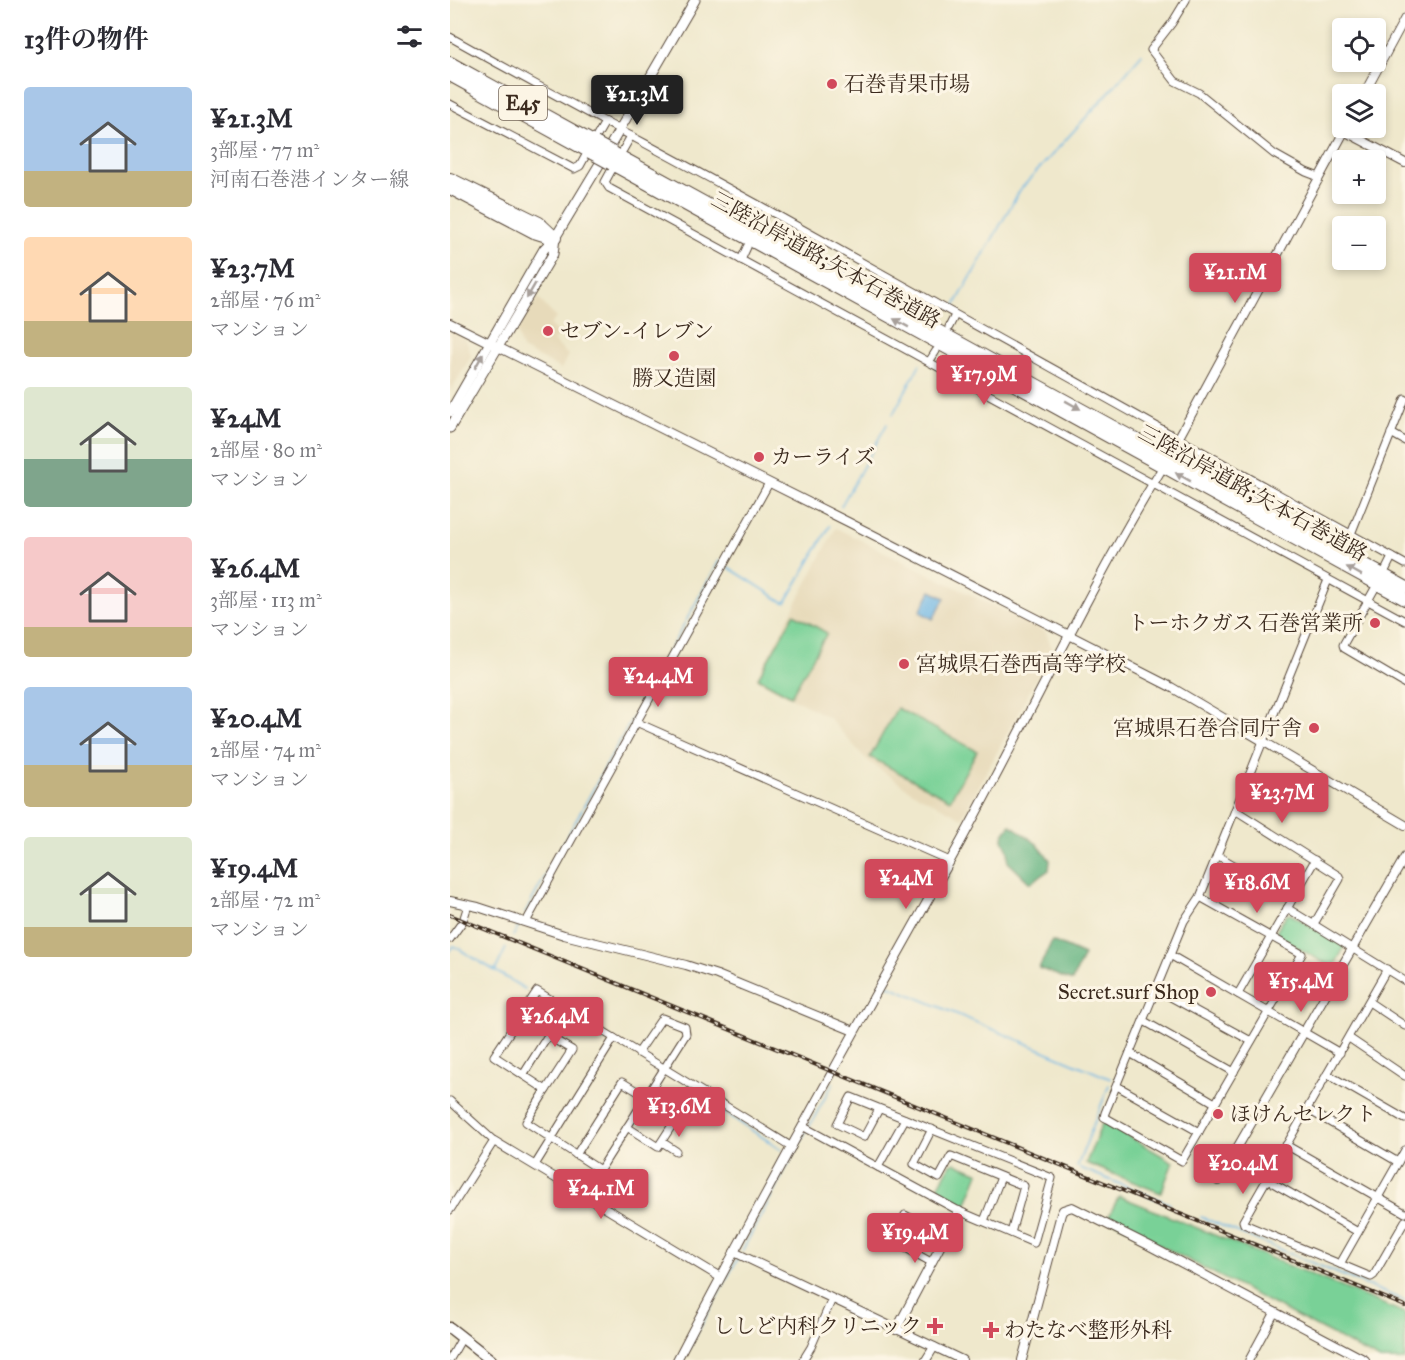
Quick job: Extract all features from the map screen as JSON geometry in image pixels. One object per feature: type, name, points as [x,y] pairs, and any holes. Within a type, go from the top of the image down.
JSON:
[{"type":"highway","name":"三陸沿岸道路;矢本石巻道路","points":[[450,63],[592,147],[1405,587]]},
{"type":"highway","name":"三陸沿岸道路;矢本石巻道路","points":[[450,75],[550,130],[592,147]]},
{"type":"highway","points":[[450,82],[550,130]]},
{"type":"highway","name":"三陸沿岸道路;矢本石巻道路","points":[[616,160],[1405,599]]},
{"type":"highway","points":[[450,179],[539,223],[555,238]]},
{"type":"highway","points":[[450,188],[534,232],[555,238]]},
{"type":"highway","points":[[450,1328],[491,1360]]},
{"type":"main road","points":[[450,412],[553,254],[555,238],[695,0]]},
{"type":"main road","points":[[450,428],[493,345]]},
{"type":"street","points":[[1186,0],[1172,23],[1150,50],[1175,81],[1199,93],[1274,154],[1318,177]]},
{"type":"street","points":[[1369,84],[1405,18]]},
{"type":"street","points":[[450,37],[1405,564]]},
{"type":"street","points":[[450,104],[574,169],[580,166],[605,122]]},
{"type":"street","points":[[631,136],[605,182],[609,188],[1405,621]]},
{"type":"street","points":[[1171,452],[1340,138]]},
{"type":"street","points":[[1361,138],[1405,163]]},
{"type":"street","points":[[761,223],[767,210]]},
{"type":"street","points":[[741,260],[747,247]]},
{"type":"street","points":[[950,327],[955,315]]},
{"type":"street","points":[[450,322],[1197,701],[1405,825]]},
{"type":"street","points":[[929,362],[936,351]]},
{"type":"street","points":[[1351,534],[1405,399]]},
{"type":"street","points":[[1391,433],[1405,441]]},
{"type":"street","points":[[676,1360],[854,1031],[950,861],[1068,635],[1160,472]]},
{"type":"street","points":[[526,922],[769,483]]},
{"type":"street","points":[[1386,569],[1392,558]]},
{"type":"street","points":[[1200,897],[1302,954],[1182,1161],[1104,1117],[1105,1113],[1184,921],[1200,897],[1328,580]]},
{"type":"street","points":[[1374,590],[1342,645],[1405,684]]},
{"type":"street","points":[[636,722],[950,861]]},
{"type":"street","points":[[1235,810],[1340,876],[1314,924]]},
{"type":"street","points":[[1217,855],[1291,899]]},
{"type":"street","points":[[1218,1181],[1405,857]]},
{"type":"street","points":[[1238,994],[1315,860]]},
{"type":"street","points":[[450,901],[564,935],[717,975],[854,1031]]},
{"type":"street","points":[[450,939],[463,921],[468,905]]},
{"type":"street","points":[[1287,908],[1405,981]]},
{"type":"street","points":[[1170,955],[1340,1053]]},
{"type":"street","points":[[1387,969],[1242,1221],[1244,1224],[1371,1276],[1374,1275],[1405,1221]]},
{"type":"street","points":[[1156,989],[1251,1041]]},
{"type":"street","points":[[546,1090],[494,1056],[537,991],[792,1147]]},
{"type":"street","points":[[1369,1002],[1405,1026]]},
{"type":"street","points":[[523,1075],[565,1008]]},
{"type":"street","points":[[548,1036],[572,1050],[526,1122],[600,1170],[686,1034],[685,1027],[662,1018],[638,1053]]},
{"type":"street","points":[[1144,1021],[1234,1072]]},
{"type":"street","points":[[535,1165],[614,1038]]},
{"type":"street","points":[[1349,1038],[1405,1076]]},
{"type":"street","points":[[1130,1053],[1215,1103]]},
{"type":"street","points":[[1327,1074],[1405,1119]]},
{"type":"street","points":[[576,1155],[622,1082],[678,1116],[658,1147],[627,1127]]},
{"type":"street","points":[[1117,1086],[1199,1132]]},
{"type":"street","points":[[804,1127],[959,1211],[1034,1243],[1052,1178],[851,1097],[837,1124],[864,1137],[879,1109]]},
{"type":"street","points":[[450,1101],[494,1141],[720,1277]]},
{"type":"street","points":[[1307,1109],[1398,1161]]},
{"type":"street","points":[[878,1167],[905,1119]]},
{"type":"street","points":[[932,1129],[914,1164],[939,1178],[951,1156],[1024,1186],[1011,1233]]},
{"type":"street","points":[[450,1210],[494,1141]]},
{"type":"street","points":[[662,1142],[676,1151]]},
{"type":"street","points":[[1286,1145],[1405,1213]]},
{"type":"street","points":[[1340,1264],[1405,1150]]},
{"type":"street","points":[[984,1221],[1001,1177]]},
{"type":"street","points":[[1266,1179],[1358,1232]]},
{"type":"street","points":[[1022,1360],[1061,1214],[1063,1210],[1072,1207],[1365,1360]]},
{"type":"street","points":[[896,1330],[959,1211]]},
{"type":"street","points":[[931,1262],[893,1241],[905,1215],[945,1236]]},
{"type":"street","points":[[734,1252],[962,1360]]},
{"type":"street","points":[[803,1360],[832,1299]]},
{"type":"street","points":[[1250,1360],[1275,1312]]},
{"type":"street","points":[[450,1359],[462,1338]]},
{"type":"street","points":[[926,1360],[934,1347]]},
{"type":"shaded area","points":[[538,298],[556,318],[550,325],[559,335],[553,341],[568,355],[561,369],[522,349],[517,332]]},
{"type":"shaded area","points":[[450,330],[466,339],[471,356],[450,392]]},
{"type":"shaded area","name":"宮城県石巻西高等学校","points":[[836,528],[1046,632],[1052,649],[962,818],[911,791],[868,761],[828,717],[756,679]]},
{"type":"green space","points":[[794,614],[827,633],[791,696],[758,678]]},
{"type":"green space","points":[[897,708],[977,751],[950,800],[870,757]]},
{"type":"green space","points":[[1011,825],[1037,844],[1050,860],[1049,870],[1030,883],[1008,862],[1003,837]]},
{"type":"green space","points":[[1290,914],[1343,944],[1344,948],[1333,968],[1277,936],[1276,932],[1286,915]]},
{"type":"green space","points":[[1052,941],[1084,955],[1072,981],[1039,968]]},
{"type":"green space","points":[[1106,1123],[1173,1162],[1161,1193],[1086,1163],[1102,1124]]},
{"type":"green space","points":[[956,1163],[979,1173],[965,1208],[943,1196],[945,1192],[938,1187],[951,1164]]},
{"type":"green space","points":[[1119,1196],[1405,1313],[1405,1360],[1380,1360],[1108,1218]]},
{"type":"water","points":[[931,591],[945,598],[933,619],[920,612]]},
{"type":"waterway","points":[[954,307],[1020,190],[1142,54]]},
{"type":"waterway","points":[[893,414],[920,364]]},
{"type":"waterway","points":[[841,506],[887,424]]},
{"type":"waterway","points":[[728,567],[786,602],[830,526]]},
{"type":"waterway","points":[[525,913],[719,561]]},
{"type":"waterway","points":[[513,936],[519,925]]},
{"type":"waterway","points":[[450,951],[454,946],[525,989]]},
{"type":"waterway","points":[[495,971],[506,948]]},
{"type":"waterway","points":[[885,984],[1111,1079]]},
{"type":"waterway","points":[[809,1127],[833,1083]]},
{"type":"waterway","points":[[1077,1167],[1109,1085]]},
{"type":"waterway","points":[[710,1103],[782,1150]]},
{"type":"waterway","points":[[742,1251],[806,1131]]},
{"type":"waterway","points":[[1080,1168],[1170,1204]]},
{"type":"waterway","points":[[1201,1217],[1405,1301]]},
{"type":"waterway","points":[[682,1360],[738,1258]]},
{"type":"railway","points":[[450,915],[1405,1306]]},
{"type":"place","name":"石巻青果市場","points":[[832,84]]},
{"type":"place","name":"セブン-イレブン","points":[[548,331]]},
{"type":"place","name":"勝又造園","points":[[674,356]]},
{"type":"place","name":"カーライズ","points":[[759,457]]},
{"type":"place","name":"トーホクガス 石巻営業所","points":[[1375,623]]},
{"type":"place","name":"宮城県石巻西高等学校","points":[[904,664]]},
{"type":"place","name":"宮城県石巻合同庁舎","points":[[1314,728]]},
{"type":"place","name":"Secret.surf Shop","points":[[1211,992]]},
{"type":"place","name":"ほけんセレクト","points":[[1218,1114]]},
{"type":"place","name":"ししど内科クリニック","points":[[935,1326]]},
{"type":"place","name":"わたなべ整形外科","points":[[991,1330]]}]
